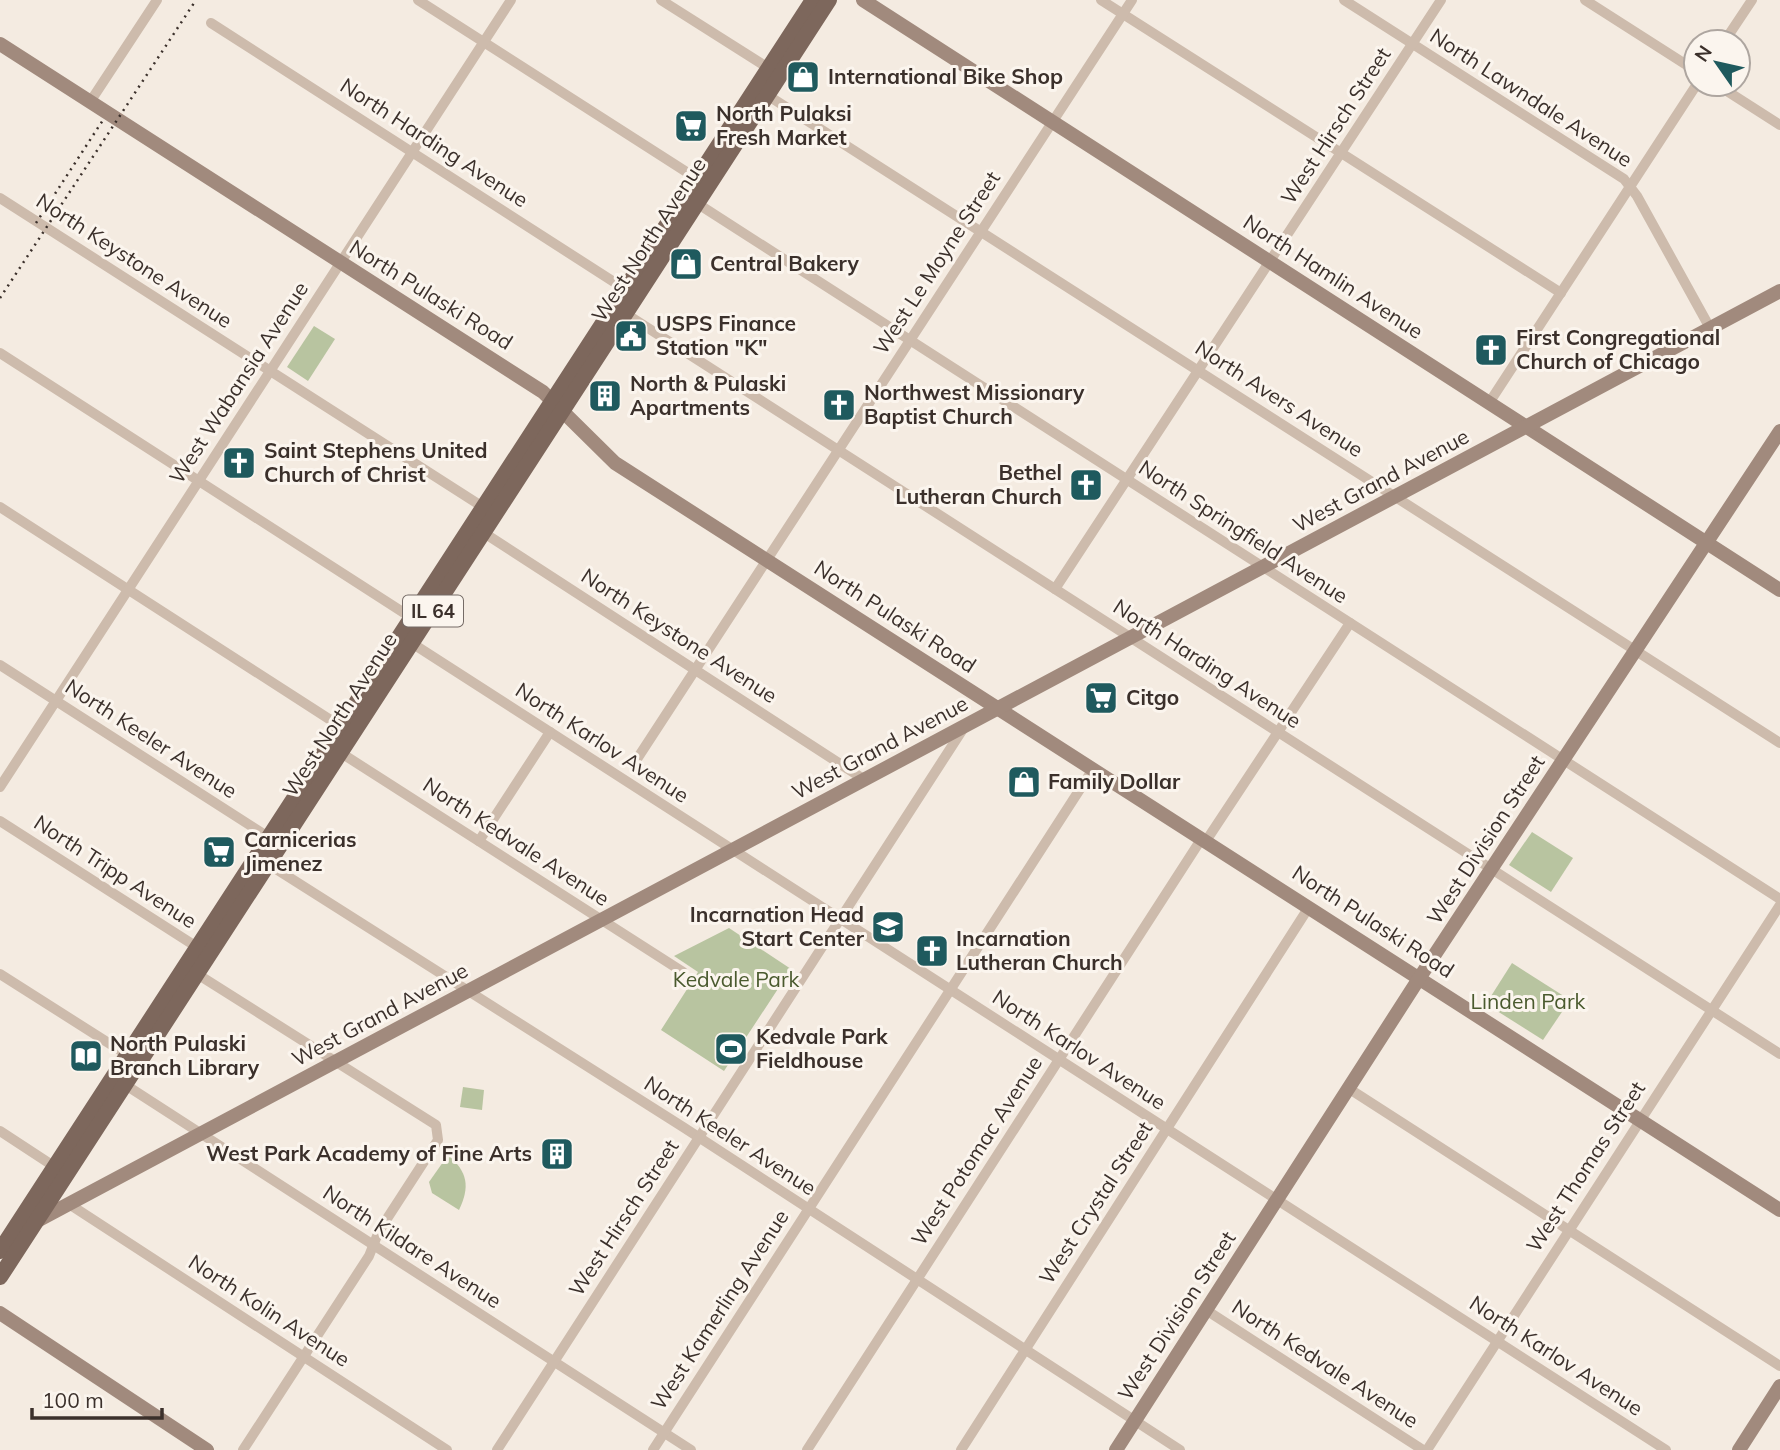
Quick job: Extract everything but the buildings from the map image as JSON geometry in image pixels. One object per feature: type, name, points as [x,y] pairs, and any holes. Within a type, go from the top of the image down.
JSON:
[{"type":"main road","name":"West North Avenue","points":[[0,1251],[5,1238],[60,1170],[406,640],[762,91],[813,0]]},
{"type":"main road","name":"West North Avenue","points":[[774,72],[829,0]]},
{"type":"main road","name":"North Hamlin Avenue","points":[[863,0],[1780,590]]},
{"type":"main road","name":"North Pulaski Road","points":[[0,44],[558,405],[615,463],[1780,1210]]},
{"type":"main road","name":"West Grand Avenue","points":[[5,1238],[1780,291]]},
{"type":"main road","name":"West Division Street","points":[[1116,1450],[1420,977],[1780,432]]},
{"type":"main road","name":"West North Avenue","points":[[0,1277],[37,1222],[60,1170]]},
{"type":"main road","points":[[0,1313],[207,1450]]},
{"type":"main road","points":[[1739,1450],[1780,1386]]},
{"type":"street","points":[[90,102],[157,0]]},
{"type":"street","points":[[418,0],[703,182]]},
{"type":"street","name":"West Wabansia Avenue","points":[[0,787],[512,0]]},
{"type":"street","points":[[661,0],[774,72]]},
{"type":"street","points":[[1101,0],[1561,293]]},
{"type":"street","name":"West Le Moyne Street","points":[[637,760],[1132,0]]},
{"type":"street","name":"North Lawndale Avenue","points":[[1344,0],[1631,186],[1710,328]]},
{"type":"street","name":"West Hirsch Street","points":[[1055,589],[1441,0]]},
{"type":"street","points":[[1585,0],[1682,62]]},
{"type":"street","points":[[1733,28],[1752,0]]},
{"type":"street","name":"North Harding Avenue","points":[[211,23],[631,293]]},
{"type":"street","name":"North Avers Avenue","points":[[762,91],[1780,743]]},
{"type":"street","points":[[1489,403],[1688,98]]},
{"type":"street","points":[[1738,98],[1780,125]]},
{"type":"street","name":"North Keystone Avenue","points":[[0,198],[489,511]]},
{"type":"street","name":"North Springfield Avenue","points":[[691,200],[1780,899]]},
{"type":"street","name":"North Harding Avenue","points":[[620,310],[1780,1054]]},
{"type":"street","points":[[0,353],[417,622]]},
{"type":"street","points":[[0,507],[346,731]]},
{"type":"street","name":"North Keystone Avenue","points":[[477,529],[865,780]]},
{"type":"street","name":"West Potomac Avenue","points":[[807,1450],[1204,839],[1350,623]]},
{"type":"street","name":"North Karlov Avenue","points":[[406,640],[1667,1450]]},
{"type":"street","name":"North Keeler Avenue","points":[[0,665],[275,841]]},
{"type":"street","name":"West Hirsch Street","points":[[497,1450],[966,726]]},
{"type":"street","points":[[479,841],[550,732]]},
{"type":"street","name":"North Kedvale Avenue","points":[[335,749],[683,972]]},
{"type":"street","name":"West Kamerling Avenue","points":[[653,1450],[1093,769]]},
{"type":"street","name":"North Tripp Avenue","points":[[0,821],[203,951]]},
{"type":"street","name":"North Keeler Avenue","points":[[262,860],[1180,1450]]},
{"type":"street","name":"West Thomas Street","points":[[1425,1450],[1780,905]]},
{"type":"street","name":"West Crystal Street","points":[[961,1450],[1309,907]]},
{"type":"street","points":[[191,970],[436,1125],[439,1132],[438,1140],[373,1245],[369,1256],[243,1450]]},
{"type":"street","points":[[0,974],[133,1059]]},
{"type":"street","name":"North Kildare Avenue","points":[[119,1081],[691,1450]]},
{"type":"street","points":[[1349,1088],[1780,1366]]},
{"type":"street","points":[[0,1131],[60,1170]]},
{"type":"street","name":"North Kolin Avenue","points":[[69,1204],[447,1450]]},
{"type":"street","name":"North Kedvale Avenue","points":[[1206,1310],[1425,1450]]},
{"type":"green space","points":[[314,326],[335,339],[308,381],[287,367]]},
{"type":"green space","points":[[1532,832],[1573,858],[1551,892],[1509,865]]},
{"type":"green space","name":"Kedvale Park","points":[[729,928],[791,969],[724,1071],[661,1030],[698,972],[674,956]]},
{"type":"green space","name":"Linden Park","points":[[1512,963],[1570,1000],[1543,1040],[1486,1004]]},
{"type":"green space","points":[[463,1087],[484,1090],[482,1110],[460,1107]]},
{"type":"green space","points":[[448,1155],[460,1168],[465,1180],[465,1194],[459,1210],[432,1193],[429,1182]]},
{"type":"railway","points":[[0,298],[196,0]]},
{"type":"railway","points":[[36,223],[103,120]]},
{"type":"place","name":"International Bike Shop","points":[[803,77]]},
{"type":"place","name":"North Pulaksi Fresh Market","points":[[691,126]]},
{"type":"place","name":"Central Bakery","points":[[686,264]]},
{"type":"place","name":"USPS Finance Station \"K\"","points":[[631,336]]},
{"type":"place","name":"First Congregational Church of Chicago","points":[[1491,350]]},
{"type":"place","name":"North & Pulaski Apartments","points":[[605,396]]},
{"type":"place","name":"Northwest Missionary Baptist Church","points":[[839,405]]},
{"type":"place","name":"Saint Stephens United Church of Christ","points":[[239,463]]},
{"type":"place","name":"Bethel Lutheran Church","points":[[1086,485]]},
{"type":"place","name":"Citgo","points":[[1101,698]]},
{"type":"place","name":"Family Dollar","points":[[1024,782]]},
{"type":"place","name":"Carnicerias Jimenez","points":[[219,852]]},
{"type":"place","name":"Incarnation Head Start Center","points":[[888,927]]},
{"type":"place","name":"Incarnation Lutheran Church","points":[[932,951]]},
{"type":"place","name":"Kedvale Park Fieldhouse","points":[[731,1049]]},
{"type":"place","name":"North Pulaski Branch Library","points":[[86,1056]]},
{"type":"place","name":"West Park Academy of Fine Arts","points":[[557,1154]]}]
